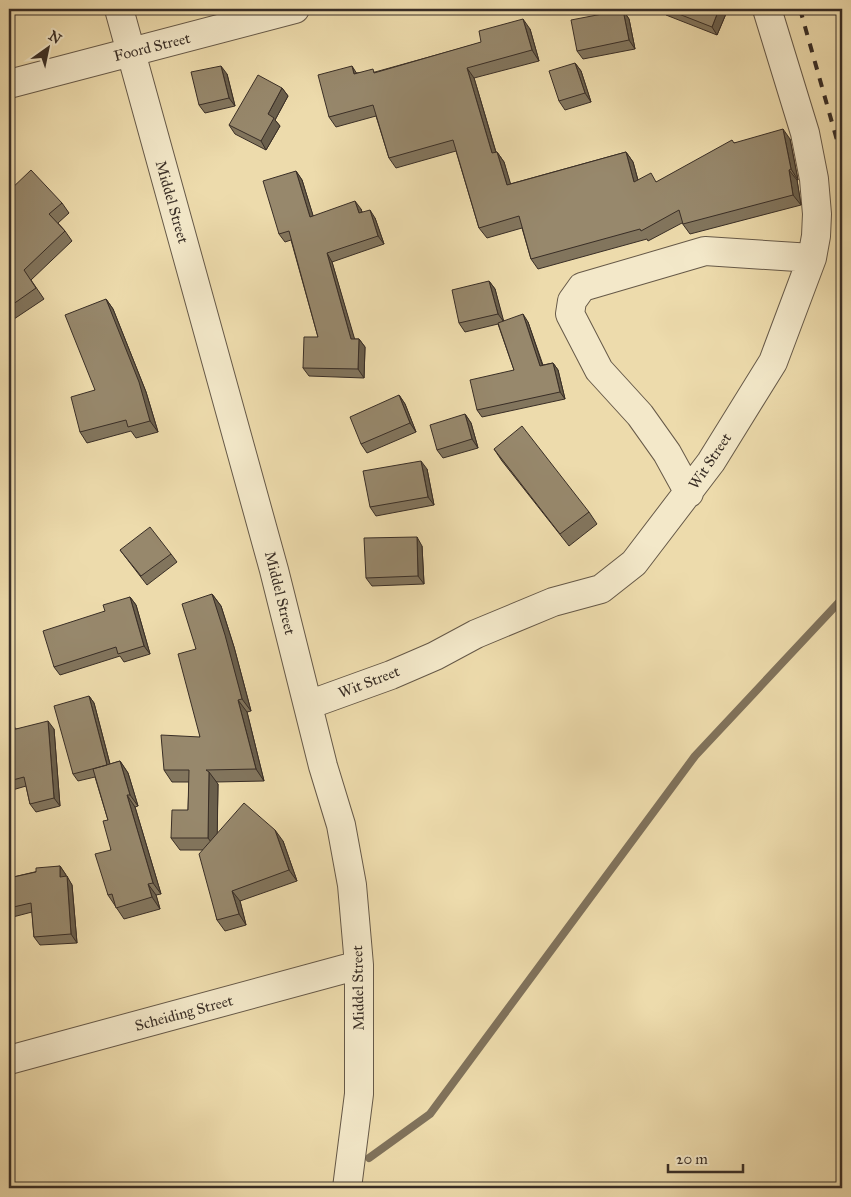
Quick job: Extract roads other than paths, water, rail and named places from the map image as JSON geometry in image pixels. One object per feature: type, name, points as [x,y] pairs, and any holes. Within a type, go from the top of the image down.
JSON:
[{"type":"street","name":"Middel Street","points":[[119,9],[274,570],[342,834],[352,885],[359,965],[358,1094],[347,1188]]},
{"type":"street","name":"Foord Street","points":[[9,84],[295,9]]},
{"type":"street","name":"Wit Street","points":[[308,705],[391,675],[435,656],[476,634],[553,602],[601,589],[634,563],[711,462],[773,362],[812,258],[816,236],[817,214],[814,179],[805,133],[767,9]]},
{"type":"street","points":[[689,493],[667,453],[640,415],[598,370],[570,314],[572,302],[582,287],[705,251],[812,258]]},
{"type":"street","name":"Scheiding Street","points":[[9,1060],[359,965]]},
{"type":"waterway","points":[[369,1158],[430,1114],[695,756],[842,599]]},
{"type":"railway","points":[[800,9],[842,158]]}]
